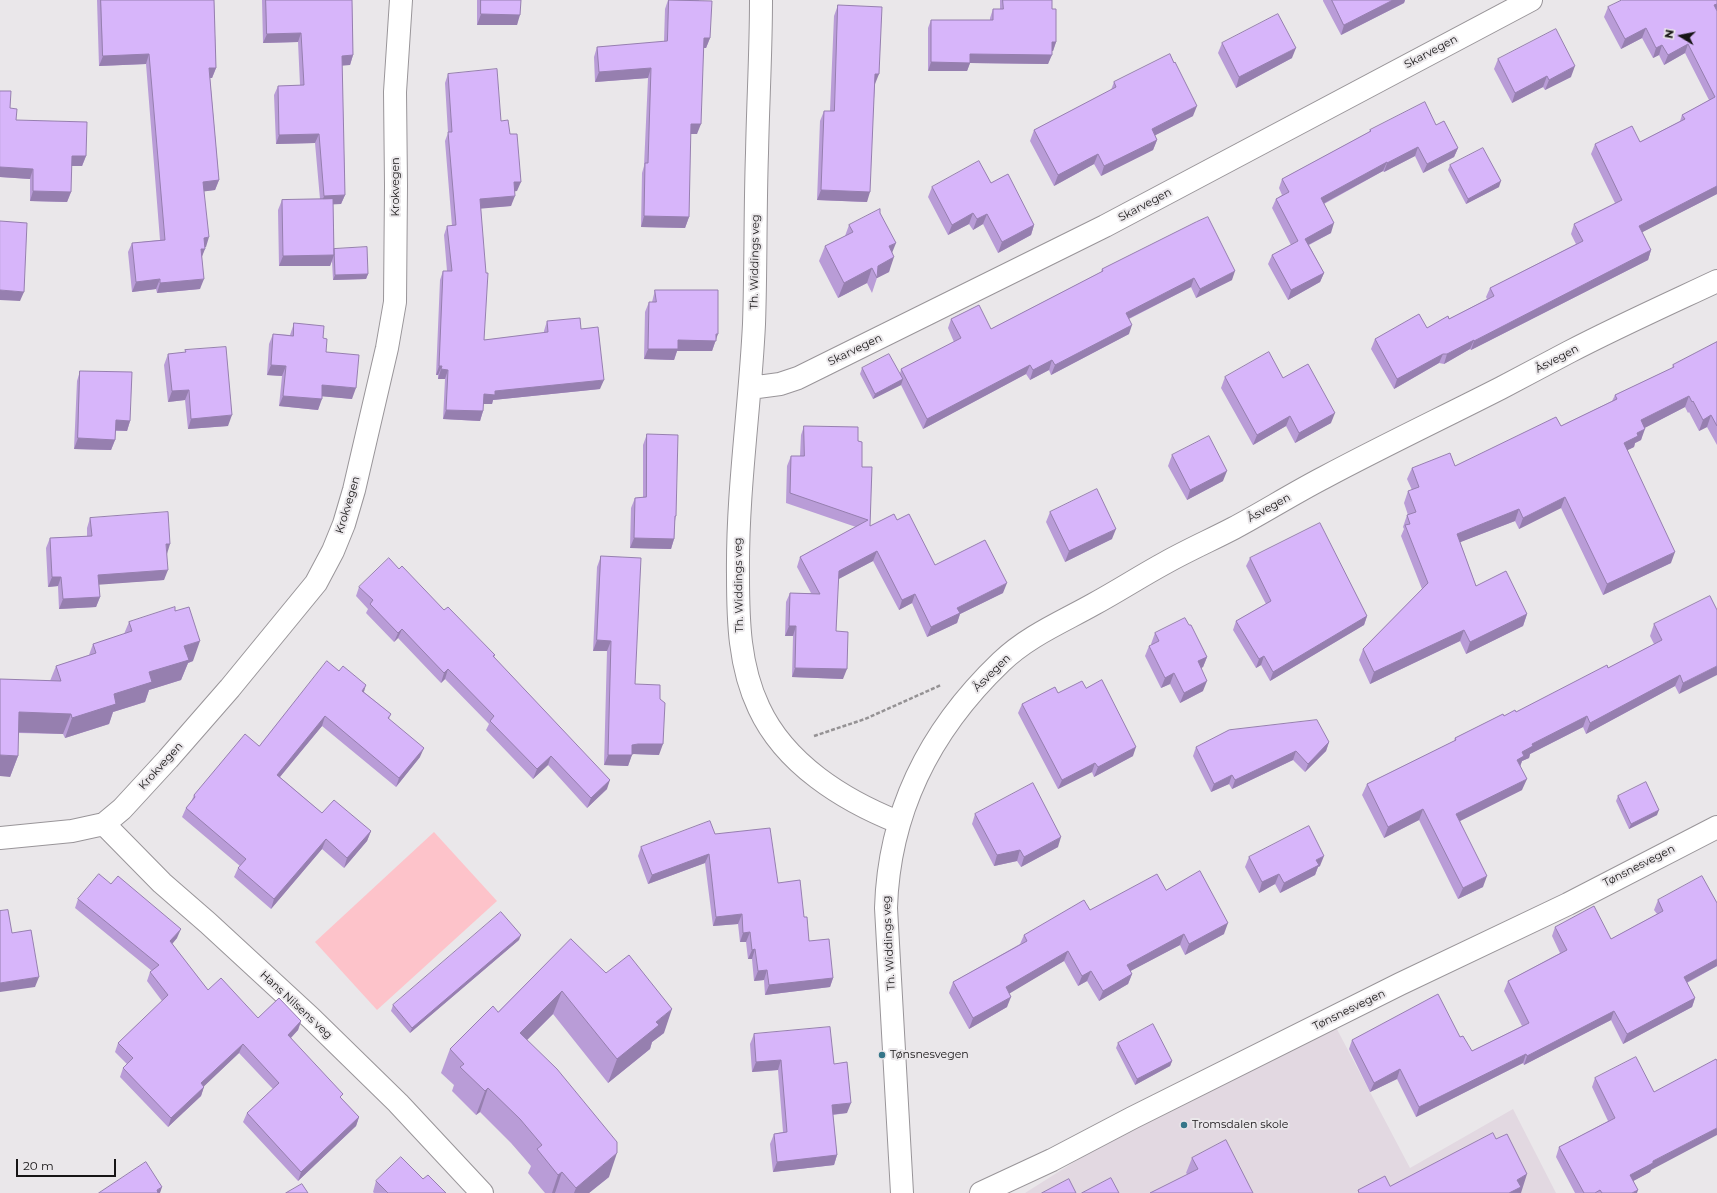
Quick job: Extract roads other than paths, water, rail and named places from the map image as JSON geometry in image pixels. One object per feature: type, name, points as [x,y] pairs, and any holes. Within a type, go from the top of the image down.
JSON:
[{"type":"street","name":"Krokvegen","points":[[0,838],[72,831],[104,824],[122,809],[230,688],[305,598],[322,572],[344,524],[354,490],[387,348],[395,302],[395,92],[401,0]]},
{"type":"street","name":"Th. Widdings veg","points":[[761,0],[754,324],[738,528],[738,612],[740,642],[750,685],[758,706],[768,725],[784,746],[815,775],[835,790],[853,801],[898,822],[889,873],[886,908],[902,1193]]},
{"type":"street","name":"Skarvegen","points":[[750,388],[780,384],[798,378],[966,296],[1126,216],[1532,0]]},
{"type":"street","name":"Åsvegen","points":[[898,822],[920,770],[947,725],[985,678],[1018,647],[1038,633],[1094,604],[1165,563],[1233,529],[1322,478],[1503,387],[1570,351],[1717,281]]},
{"type":"street","name":"Hans Nilsens veg","points":[[104,824],[162,883],[208,923],[311,1018],[392,1098],[482,1193]]},
{"type":"street","name":"Tønsnesvegen","points":[[981,1193],[1052,1160],[1139,1114],[1547,914],[1717,826]]},
{"type":"place","name":"Tønsnesvegen","points":[[882,1055]]},
{"type":"place","name":"Tromsdalen skole","points":[[1184,1125]]}]
